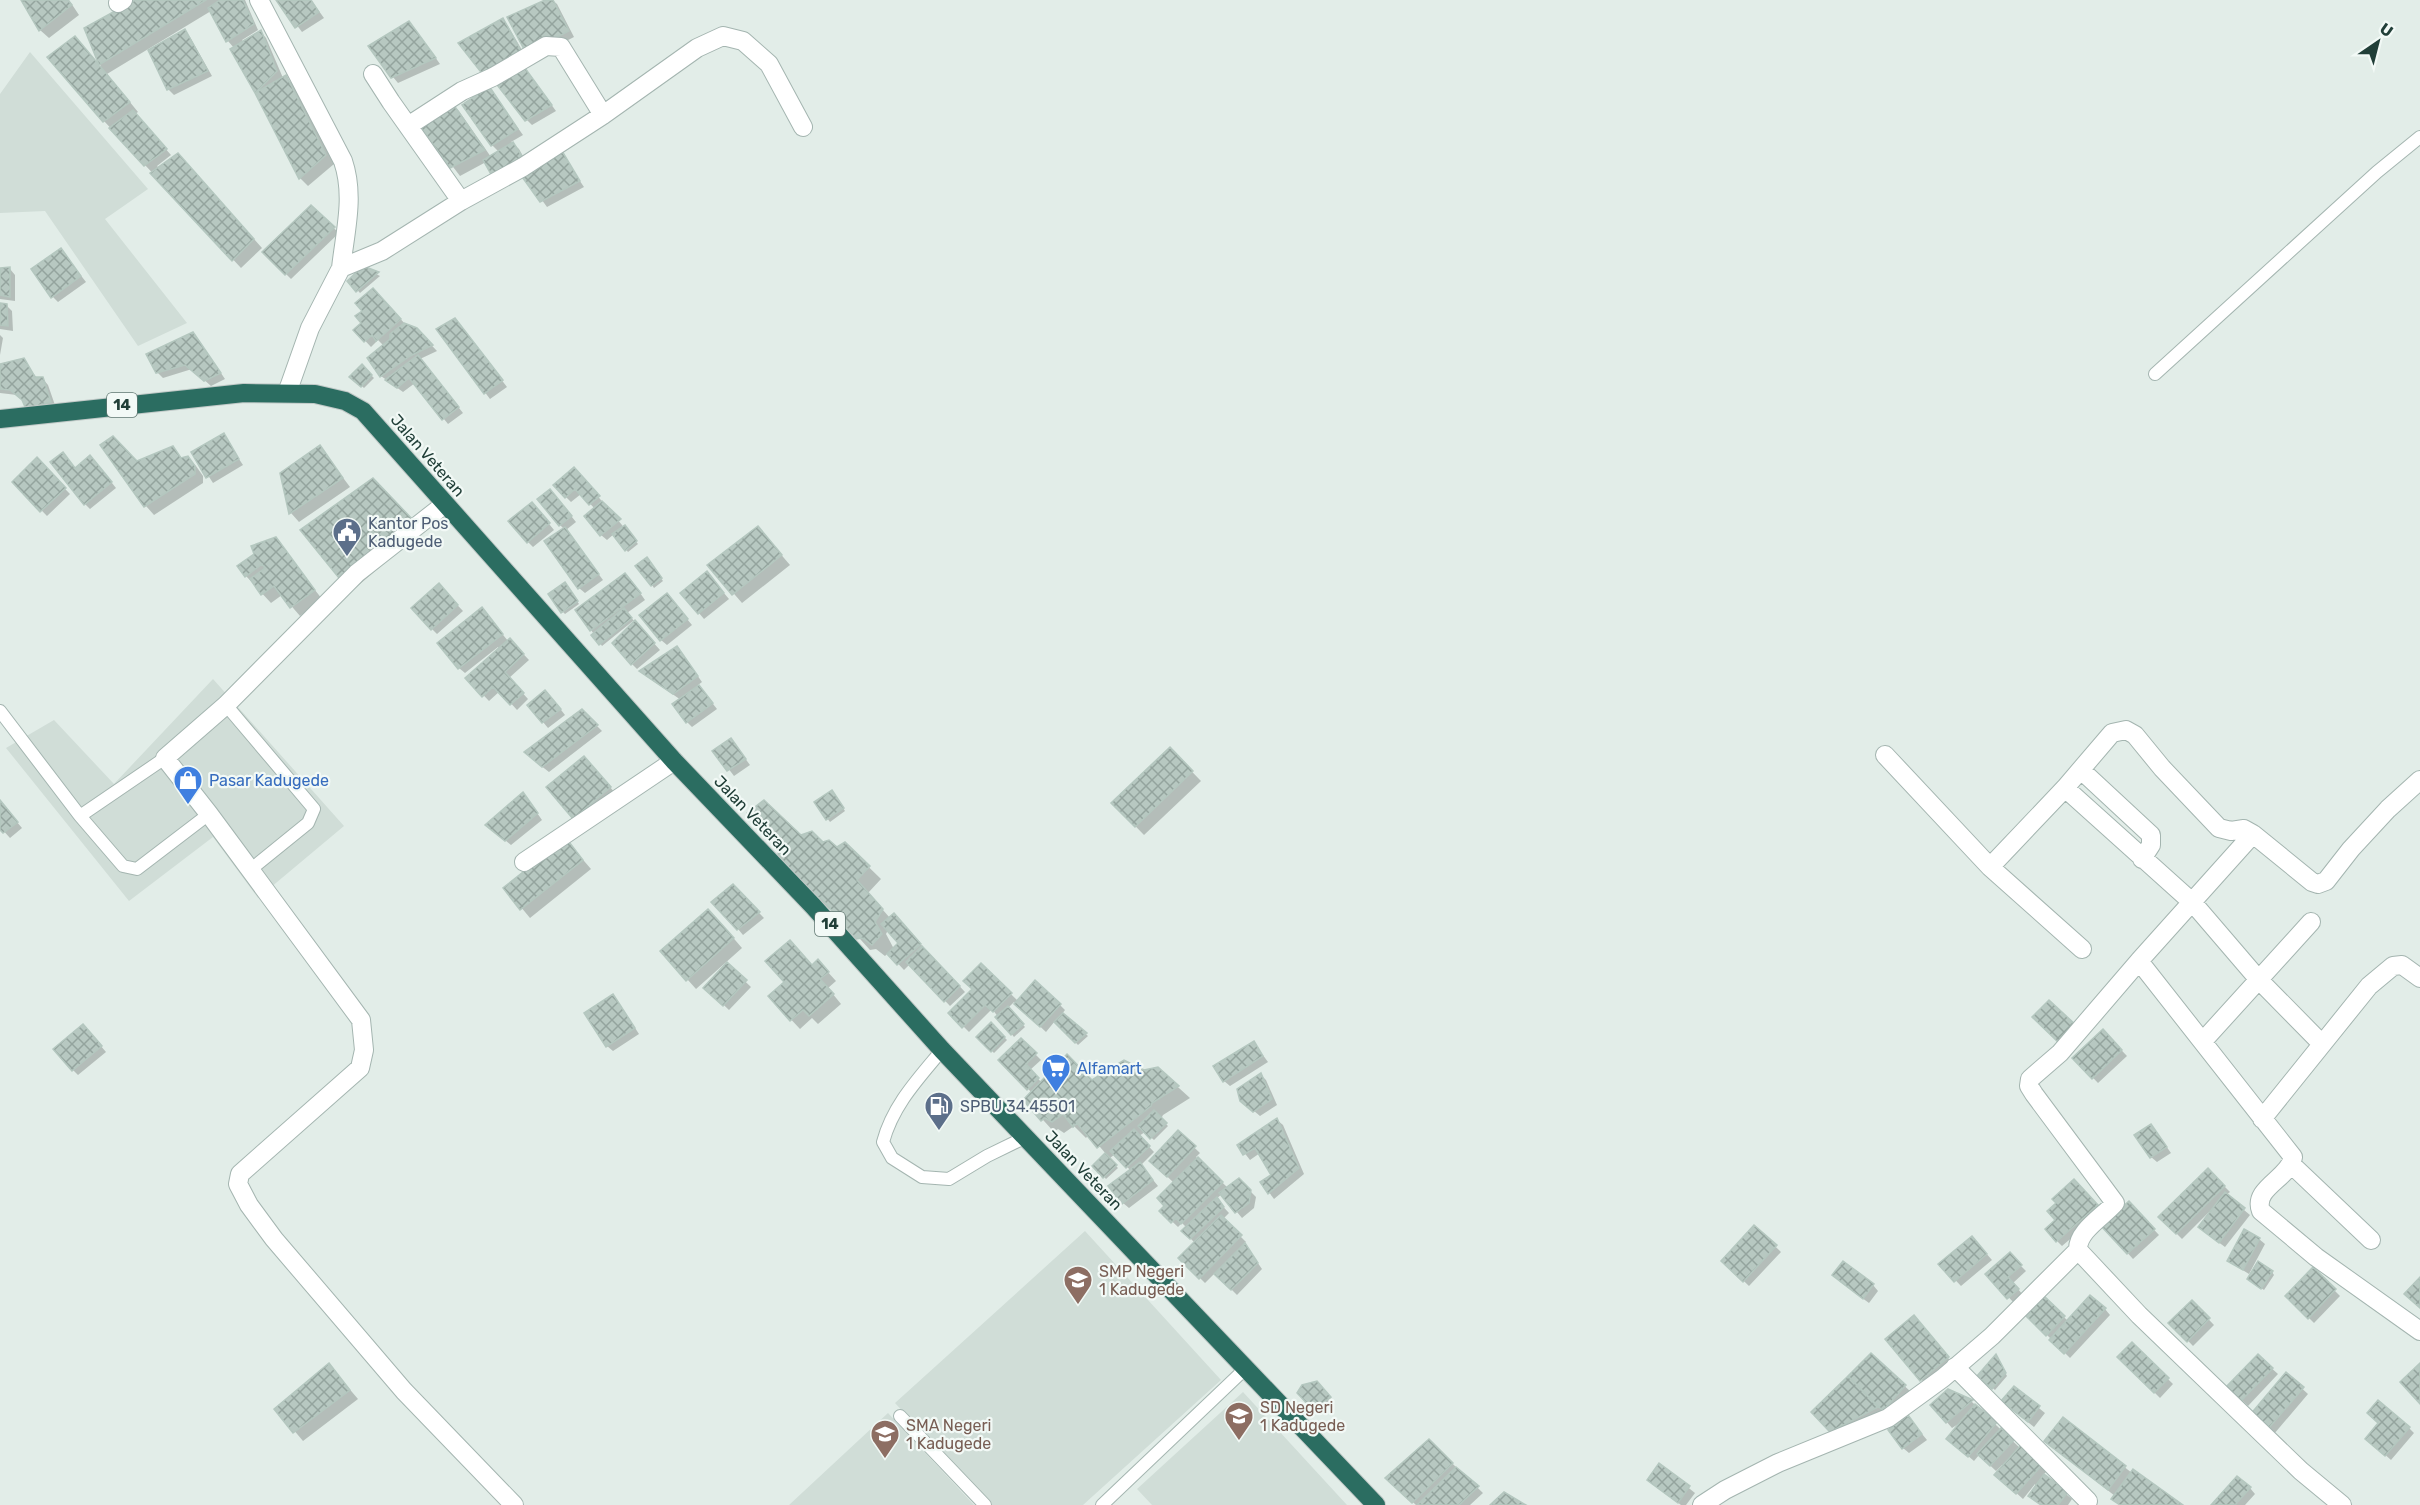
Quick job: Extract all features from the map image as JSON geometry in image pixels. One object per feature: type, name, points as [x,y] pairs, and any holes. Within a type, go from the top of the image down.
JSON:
[{"type":"highway","name":"Jalan Veteran","points":[[0,419],[244,393],[331,396],[363,411],[674,761],[813,906],[942,1050],[1376,1505]]},
{"type":"street","points":[[260,0],[343,161],[350,194],[340,268],[310,328],[287,393]]},
{"type":"street","points":[[340,268],[382,251],[461,201],[523,167],[603,115],[697,48],[723,36],[743,41],[769,64],[803,127]]},
{"type":"street","points":[[408,126],[462,91],[493,77],[546,46],[561,47],[603,115]]},
{"type":"street","points":[[373,74],[461,201]]},
{"type":"street","points":[[445,504],[357,573],[226,705],[165,758],[361,1020],[364,1050],[360,1068],[240,1174],[237,1184],[274,1239],[404,1391],[514,1505]]},
{"type":"street","points":[[1990,867],[2065,788],[2112,733],[2126,730],[2135,735],[2162,768],[2219,828],[2231,831],[2244,829],[2253,834],[2312,882],[2318,884],[2326,881],[2351,849],[2388,809],[2420,780]]},
{"type":"street","points":[[1885,755],[1990,867],[2082,949]]},
{"type":"street","points":[[524,862],[674,761]]},
{"type":"street","points":[[2081,770],[2151,835],[2151,845],[2142,859]]},
{"type":"street","points":[[2065,788],[2193,903],[2259,980],[2321,1043]]},
{"type":"street","points":[[1702,1505],[1725,1490],[1778,1463],[1888,1418],[1992,1336],[2078,1250],[2085,1232],[2121,1197],[2029,1086],[2030,1079],[2060,1053],[2253,834]]},
{"type":"street","points":[[2203,1041],[2311,922]]},
{"type":"street","points":[[2139,961],[2292,1156],[2291,1164],[2263,1193],[2259,1204],[2261,1211],[2316,1257],[2420,1331]]},
{"type":"street","points":[[2262,1119],[2368,986],[2393,966],[2403,965],[2420,978]]},
{"type":"street","points":[[2291,1164],[2371,1240]]},
{"type":"street","points":[[2078,1250],[2139,1315],[2301,1471],[2342,1505]]},
{"type":"street","points":[[1955,1367],[2088,1501]]},
{"type":"lane","points":[[2155,374],[2377,172],[2420,137]]},
{"type":"lane","points":[[226,705],[314,809],[308,823],[250,870]]},
{"type":"lane","points":[[0,711],[80,816],[123,866],[137,869],[209,814]]},
{"type":"lane","points":[[80,816],[165,758]]},
{"type":"lane","points":[[942,1050],[909,1089],[888,1121],[883,1142],[892,1158],[922,1177],[949,1179],[987,1156],[1026,1137]]},
{"type":"lane","points":[[1102,1505],[1246,1368]]},
{"type":"lane","points":[[900,1416],[985,1505]]},
{"type":"shaded area","points":[[30,52],[148,189],[105,219],[187,323],[138,346],[45,211],[0,213],[0,94]]},
{"type":"shaded area","name":"Pasar Kadugede","points":[[213,679],[344,826],[258,898],[213,837],[129,901],[6,748],[54,720],[114,784]]},
{"type":"shaded area","name":"SMP Negeri 1 Kadugede","points":[[1085,1231],[1221,1380],[1083,1505],[989,1505],[895,1403]]},
{"type":"shaded area","name":"SD Negeri 1 Kadugede","points":[[1243,1392],[1347,1505],[1152,1505],[1137,1489]]},
{"type":"shaded area","name":"SMA Negeri 1 Kadugede","points":[[888,1413],[974,1505],[789,1505]]},
{"type":"building","points":[[21,0],[68,0],[72,5],[39,31]]},
{"type":"building","points":[[135,0],[206,0],[99,65],[84,28]]},
{"type":"building","points":[[220,0],[243,0],[254,24],[226,42],[208,8]]},
{"type":"building","points":[[276,0],[311,0],[319,12],[295,28]]},
{"type":"building","points":[[545,0],[553,0],[569,31],[526,53],[507,17]]},
{"type":"building","points":[[503,18],[521,51],[484,76],[458,43]]},
{"type":"building","points":[[409,21],[436,58],[391,78],[368,46]]},
{"type":"building","points":[[185,29],[208,71],[167,90],[148,50]]},
{"type":"building","points":[[261,30],[277,71],[255,93],[230,49]]},
{"type":"building","points":[[75,36],[130,102],[103,122],[47,57]]},
{"type":"building","points":[[522,64],[552,105],[525,121],[494,81]]},
{"type":"building","points":[[286,75],[326,155],[299,179],[255,93]]},
{"type":"building","points":[[489,86],[518,129],[491,146],[462,105]]},
{"type":"building","points":[[451,101],[485,150],[450,168],[419,125]]},
{"type":"building","points":[[133,110],[167,149],[144,166],[109,128]]},
{"type":"building","points":[[513,142],[525,161],[492,176],[483,160]]},
{"type":"building","points":[[562,151],[580,181],[540,202],[520,174]]},
{"type":"building","points":[[178,153],[254,239],[232,261],[150,173]]},
{"type":"building","points":[[311,205],[335,227],[285,275],[262,252]]},
{"type":"building","points":[[61,248],[81,276],[51,298],[31,269]]},
{"type":"building","points":[[363,266],[379,272],[356,292],[347,281]]},
{"type":"building","points":[[10,267],[10,297],[0,295],[0,268]]},
{"type":"building","points":[[373,288],[401,319],[376,341],[372,335],[364,342],[353,330],[361,323],[355,316],[362,311],[355,303]]},
{"type":"building","points":[[0,303],[7,304],[8,326],[0,325]]},
{"type":"building","points":[[455,318],[503,380],[484,394],[436,329]]},
{"type":"building","points":[[404,323],[417,328],[433,345],[410,356],[380,377],[367,358],[390,339],[390,334]]},
{"type":"building","points":[[193,332],[221,373],[204,381],[185,365],[156,373],[146,354]]},
{"type":"building","points":[[418,355],[459,407],[442,420],[409,378],[397,388],[385,380]]},
{"type":"building","points":[[24,358],[35,377],[43,377],[51,402],[26,409],[22,400],[10,390],[0,389],[0,364]]},
{"type":"building","points":[[362,364],[372,375],[361,387],[349,377]]},
{"type":"building","points":[[224,433],[239,459],[206,478],[191,452]]},
{"type":"building","points":[[113,436],[137,461],[173,446],[181,458],[188,456],[195,466],[195,474],[144,507],[100,445]]},
{"type":"building","points":[[320,445],[343,478],[289,514],[280,473]]},
{"type":"building","points":[[63,452],[75,468],[90,455],[112,482],[84,505],[50,462]]},
{"type":"building","points":[[37,457],[66,488],[40,512],[12,482]]},
{"type":"building","points":[[574,467],[600,496],[589,505],[575,489],[565,498],[553,485]]},
{"type":"building","name":"Kantor Pos Kadugede","points":[[373,478],[415,522],[343,583],[300,530]]},
{"type":"building","points":[[550,489],[572,516],[559,526],[537,499]]},
{"type":"building","points":[[602,501],[621,519],[600,536],[584,516]]},
{"type":"building","points":[[532,502],[550,523],[527,543],[508,521]]},
{"type":"building","points":[[625,525],[637,541],[625,551],[612,534]]},
{"type":"building","points":[[758,526],[782,555],[732,595],[707,565]]},
{"type":"building","points":[[565,527],[599,574],[578,589],[544,541]]},
{"type":"building","points":[[276,537],[315,590],[290,608],[274,586],[261,595],[250,579],[265,568],[262,564],[245,577],[237,566],[254,554],[251,546]]},
{"type":"building","points":[[647,557],[662,578],[651,586],[635,566]]},
{"type":"building","points":[[707,571],[724,593],[698,614],[680,593]]},
{"type":"building","points":[[625,573],[641,593],[590,631],[575,610]]},
{"type":"building","points":[[565,582],[578,601],[561,613],[548,594]]},
{"type":"building","points":[[439,583],[458,605],[431,630],[411,608]]},
{"type":"building","points":[[667,593],[688,619],[660,641],[639,615]]},
{"type":"building","points":[[482,607],[503,634],[458,669],[437,643]]},
{"type":"building","points":[[624,608],[632,618],[599,645],[591,635]]},
{"type":"building","points":[[635,620],[655,643],[631,665],[612,643]]},
{"type":"building","points":[[510,638],[524,654],[505,672],[524,693],[510,705],[493,687],[482,697],[465,678]]},
{"type":"building","points":[[677,646],[698,676],[673,694],[639,671]]},
{"type":"building","points":[[699,685],[713,703],[686,723],[672,704]]},
{"type":"building","points":[[545,690],[561,709],[542,723],[527,705]]},
{"type":"building","points":[[582,709],[598,725],[542,767],[524,752]]},
{"type":"building","points":[[731,738],[746,759],[727,771],[712,751]]},
{"type":"building","points":[[1170,747],[1193,771],[1135,827],[1111,803]]},
{"type":"building","points":[[584,756],[611,787],[573,819],[546,787]]},
{"type":"building","points":[[832,790],[844,808],[826,820],[814,802]]},
{"type":"building","points":[[523,792],[538,813],[505,841],[485,825]]},
{"type":"building","points":[[0,800],[18,822],[3,833],[0,830]]},
{"type":"building","points":[[764,800],[801,835],[812,831],[823,842],[829,840],[837,847],[845,842],[870,866],[857,880],[883,909],[875,922],[882,934],[872,945],[862,938],[856,939],[821,898],[816,898],[778,855],[779,847],[747,813]]},
{"type":"building","points":[[566,838],[583,860],[520,910],[503,888]]},
{"type":"building","points":[[733,884],[760,912],[737,930],[711,902]]},
{"type":"building","points":[[708,909],[734,938],[686,981],[660,951]]},
{"type":"building","points":[[894,913],[921,944],[897,965],[887,954],[898,943],[881,924]]},
{"type":"building","points":[[790,940],[812,965],[818,959],[829,972],[820,979],[834,994],[809,1016],[803,1010],[790,1021],[768,996],[784,982],[765,961]]},
{"type":"building","points":[[922,946],[960,986],[944,1002],[906,962]]},
{"type":"building","points":[[727,962],[747,980],[723,1006],[703,988]]},
{"type":"building","points":[[981,963],[1012,993],[993,1012],[985,1005],[962,1028],[948,1013],[972,989],[963,981]]},
{"type":"building","points":[[1035,980],[1061,1004],[1040,1027],[1014,1004]]},
{"type":"building","points":[[613,994],[635,1028],[606,1047],[584,1013]]},
{"type":"building","points":[[2049,1000],[2077,1026],[2060,1044],[2032,1017]]},
{"type":"building","points":[[1008,1006],[1024,1024],[1011,1035],[995,1017]]},
{"type":"building","points":[[1063,1013],[1087,1033],[1075,1043],[1054,1022]]},
{"type":"building","points":[[991,1022],[1005,1037],[991,1052],[976,1037]]},
{"type":"building","points":[[83,1024],[102,1046],[72,1071],[53,1049]]},
{"type":"building","points":[[2103,1029],[2122,1050],[2092,1079],[2072,1058]]},
{"type":"building","points":[[1021,1038],[1037,1053],[1026,1064],[1039,1078],[1027,1090],[998,1060]]},
{"type":"building","points":[[1254,1041],[1263,1056],[1223,1082],[1213,1066]]},
{"type":"building","points":[[1067,1054],[1092,1080],[1124,1060],[1144,1070],[1158,1067],[1179,1086],[1152,1103],[1097,1148],[1077,1123],[1073,1127],[1063,1114],[1052,1122],[1045,1118],[1041,1121],[1023,1100]]},
{"type":"building","points":[[1261,1073],[1272,1099],[1253,1112],[1240,1101],[1237,1089]]},
{"type":"building","points":[[1154,1110],[1167,1123],[1150,1139],[1138,1126]]},
{"type":"building","points":[[1277,1118],[1299,1168],[1268,1194],[1260,1182],[1271,1175],[1255,1148],[1243,1155],[1237,1145]]},
{"type":"building","points":[[2151,1124],[2167,1147],[2150,1158],[2134,1135]]},
{"type":"building","points":[[1134,1129],[1150,1146],[1126,1168],[1110,1151]]},
{"type":"building","points":[[1178,1130],[1196,1146],[1167,1177],[1149,1161]]},
{"type":"building","points":[[1105,1153],[1117,1165],[1103,1178],[1092,1166]]},
{"type":"building","points":[[1198,1157],[1223,1182],[1181,1224],[1176,1218],[1171,1223],[1159,1211],[1164,1206],[1157,1198]]},
{"type":"building","points":[[1140,1162],[1153,1180],[1122,1204],[1108,1186]]},
{"type":"building","points":[[2208,1168],[2225,1186],[2176,1234],[2158,1217]]},
{"type":"building","points":[[1239,1178],[1251,1190],[1249,1203],[1235,1213],[1219,1193]]},
{"type":"building","points":[[2074,1179],[2098,1205],[2056,1242],[2045,1229],[2055,1220],[2047,1211],[2056,1203],[2052,1199]]},
{"type":"building","points":[[2225,1192],[2245,1208],[2219,1243],[2198,1227]]},
{"type":"building","points":[[1217,1197],[1224,1207],[1190,1239],[1181,1231]]},
{"type":"building","points":[[2129,1201],[2155,1229],[2127,1254],[2101,1226]]},
{"type":"building","points":[[1221,1215],[1242,1235],[1199,1279],[1178,1258]]},
{"type":"building","points":[[1754,1225],[1777,1245],[1743,1282],[1721,1261]]},
{"type":"building","points":[[2244,1229],[2260,1238],[2243,1270],[2227,1261]]},
{"type":"building","points":[[1972,1236],[1987,1254],[1954,1282],[1938,1264]]},
{"type":"building","points":[[1245,1243],[1258,1263],[1231,1290],[1214,1274]]},
{"type":"building","points":[[2010,1252],[2022,1265],[2008,1277],[2019,1289],[2007,1299],[1985,1274]]},
{"type":"building","points":[[1843,1261],[1874,1284],[1863,1299],[1832,1275]]},
{"type":"building","points":[[2258,1261],[2273,1271],[2261,1289],[2247,1279]]},
{"type":"building","points":[[2313,1267],[2336,1289],[2308,1319],[2285,1296]]},
{"type":"building","points":[[2420,1277],[2420,1308],[2404,1294]]},
{"type":"building","points":[[2042,1294],[2065,1316],[2046,1336],[2023,1313]]},
{"type":"building","points":[[2090,1295],[2106,1308],[2064,1354],[2049,1340]]},
{"type":"building","points":[[2192,1300],[2210,1318],[2187,1342],[2168,1323]]},
{"type":"building","points":[[1914,1315],[1949,1357],[1920,1381],[1885,1339]]},
{"type":"building","points":[[2132,1342],[2169,1378],[2154,1393],[2117,1357]]},
{"type":"building","points":[[1871,1353],[1906,1385],[1883,1411],[1848,1376]]},
{"type":"building","points":[[1996,1354],[2006,1373],[1992,1389],[1977,1376]]},
{"type":"building","points":[[2258,1354],[2273,1368],[2241,1401],[2226,1387]]},
{"type":"building","points":[[329,1363],[350,1390],[293,1433],[274,1409]]},
{"type":"building","points":[[2420,1363],[2420,1404],[2400,1382]]},
{"type":"building","points":[[2286,1372],[2304,1387],[2268,1429],[2250,1415]]},
{"type":"building","points":[[1848,1376],[1878,1407],[1830,1432],[1811,1412]]},
{"type":"building","points":[[1317,1381],[1331,1397],[1313,1410],[1297,1393],[1302,1385]]},
{"type":"building","points":[[2014,1386],[2040,1406],[2028,1422],[2001,1401]]},
{"type":"building","points":[[1948,1389],[1973,1400],[1946,1423],[1930,1405]]},
{"type":"building","points":[[2378,1400],[2410,1427],[2385,1456],[2365,1439],[2378,1423],[2367,1413]]},
{"type":"building","points":[[1975,1404],[1997,1422],[1968,1457],[1946,1439]]},
{"type":"building","points":[[1908,1415],[1922,1434],[1902,1449],[1888,1430]]},
{"type":"building","points":[[2063,1417],[2126,1466],[2108,1490],[2044,1441]]},
{"type":"building","points":[[2001,1428],[2014,1440],[1990,1466],[1977,1454]]},
{"type":"building","points":[[1429,1439],[1453,1463],[1412,1503],[1385,1478]]},
{"type":"building","points":[[2021,1445],[2043,1464],[2016,1494],[1994,1475]]},
{"type":"building","points":[[1659,1463],[1690,1486],[1678,1503],[1647,1480]]},
{"type":"building","points":[[1456,1467],[1479,1486],[1459,1505],[1417,1505]]},
{"type":"building","points":[[2133,1469],[2183,1505],[2120,1505],[2111,1499]]},
{"type":"building","points":[[2044,1474],[2068,1492],[2058,1505],[2041,1505],[2028,1496]]},
{"type":"building","points":[[2237,1476],[2251,1487],[2235,1505],[2211,1505]]},
{"type":"building","points":[[1504,1492],[1526,1505],[1490,1505]]},
{"type":"place","name":"Kantor Pos Kadugede","points":[[347,558]]},
{"type":"place","name":"Pasar Kadugede","points":[[188,806]]},
{"type":"place","name":"Alfamart","points":[[1056,1094]]},
{"type":"place","name":"SPBU 34.45501","points":[[939,1132]]},
{"type":"place","name":"SMP Negeri 1 Kadugede","points":[[1078,1306]]},
{"type":"place","name":"SD Negeri 1 Kadugede","points":[[1239,1442]]},
{"type":"place","name":"SMA Negeri 1 Kadugede","points":[[885,1460]]}]
